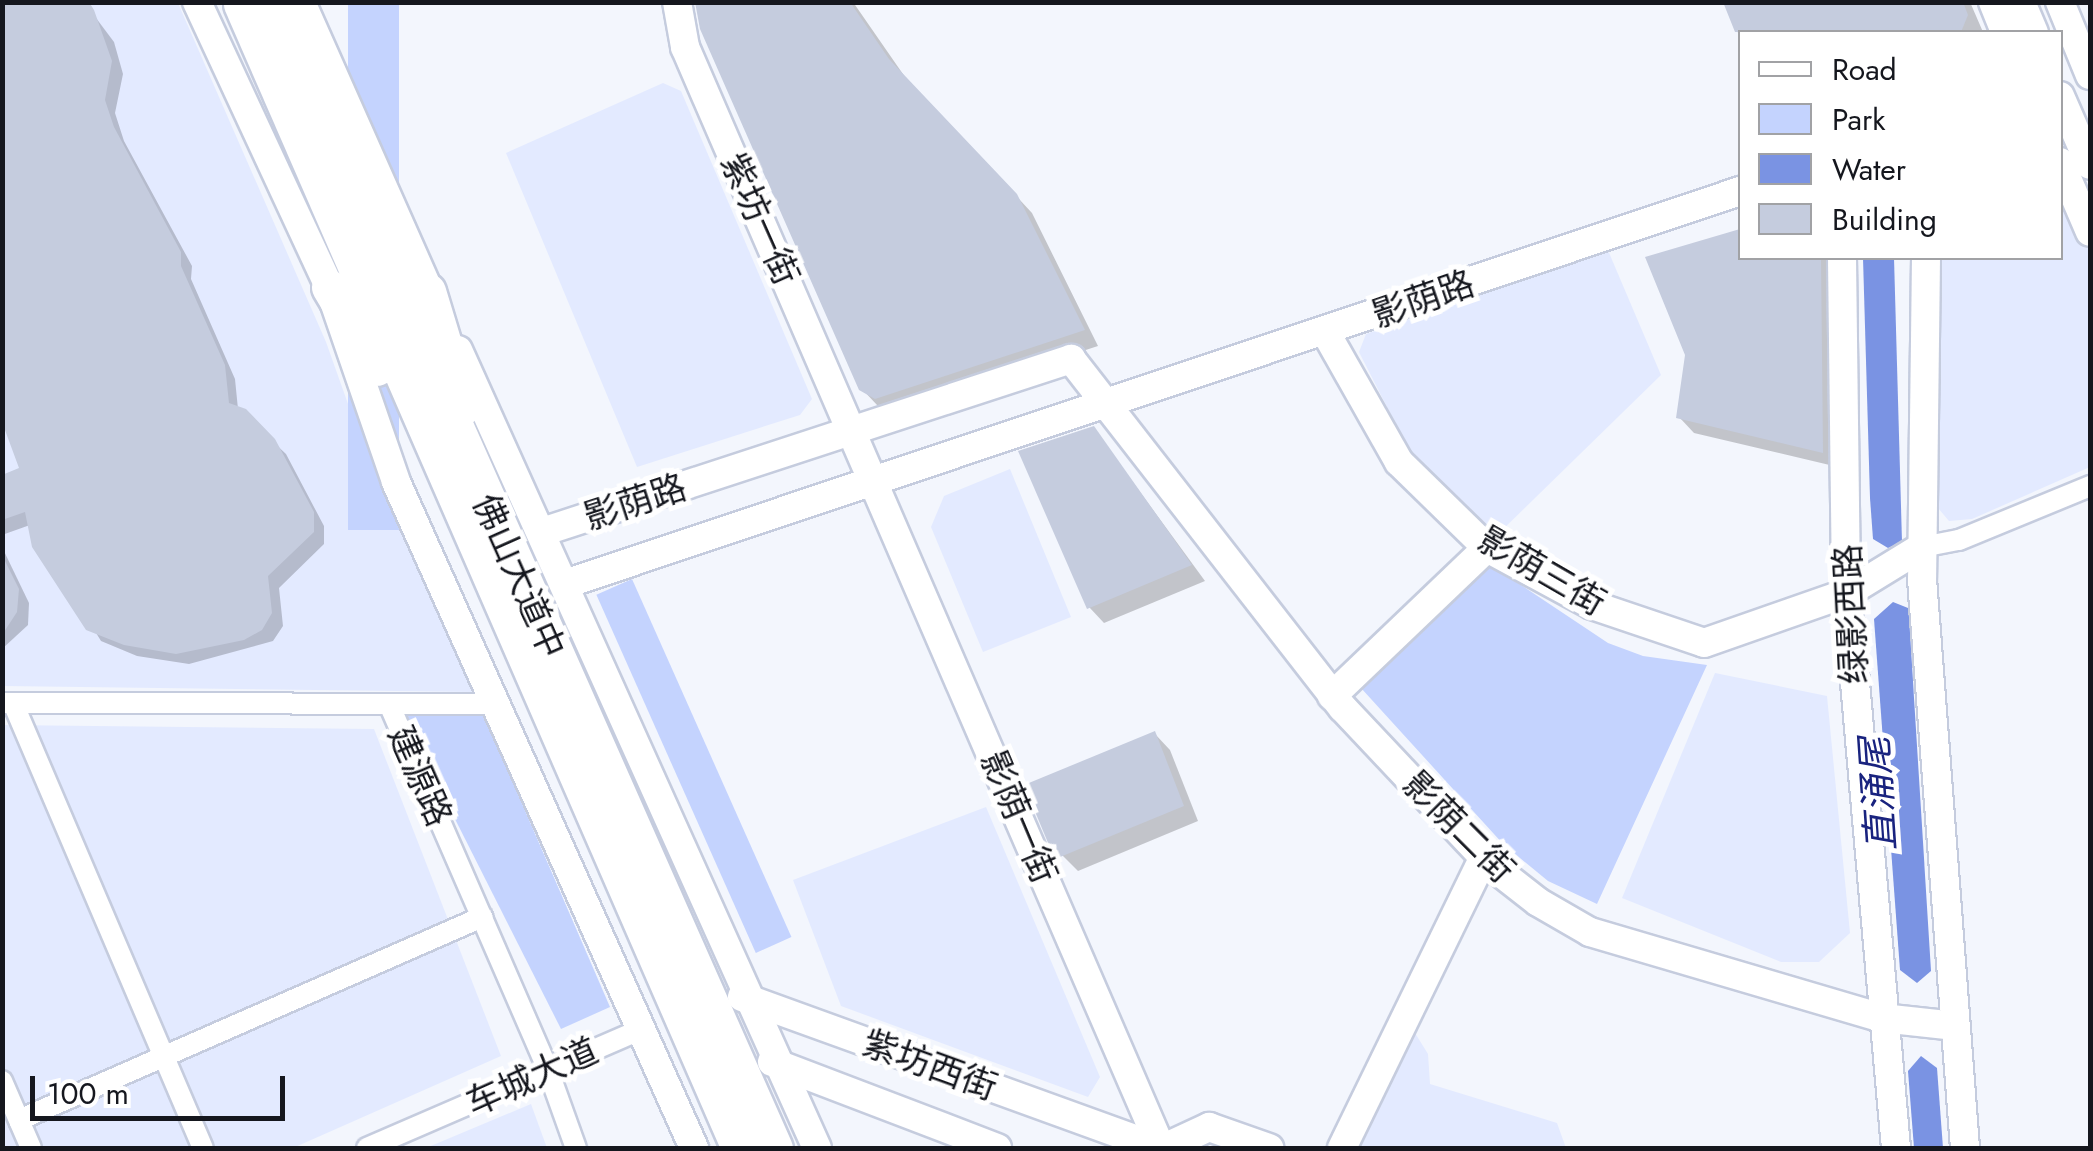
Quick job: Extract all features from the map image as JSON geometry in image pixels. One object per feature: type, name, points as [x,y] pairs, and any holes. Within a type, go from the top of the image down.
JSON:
[{"type":"highway","name":"佛山大道中","points":[[255,3],[471,504],[739,1148]]},
{"type":"highway","points":[[329,287],[471,504]]},
{"type":"highway","points":[[428,292],[471,504]]},
{"type":"highway","name":"佛山大道中","points":[[471,504],[701,982],[775,1148]]},
{"type":"street","points":[[197,2],[329,287],[396,482],[694,1148]]},
{"type":"street","name":"佛山大道中","points":[[301,2],[428,292],[542,532],[817,1148]]},
{"type":"street","name":"紫坊一街","points":[[677,2],[685,47],[876,485]]},
{"type":"street","points":[[1992,2],[2004,30]]},
{"type":"street","points":[[2021,2],[2033,30]]},
{"type":"street","points":[[2072,13],[2090,75]]},
{"type":"street","points":[[2063,103],[2090,165]]},
{"type":"street","points":[[2063,169],[2090,232]]},
{"type":"street","name":"影荫路","points":[[565,584],[876,485],[1738,192]]},
{"type":"street","name":"绿影西路","points":[[1842,260],[1847,593],[1896,1148]]},
{"type":"street","name":"绿影西路","points":[[1926,260],[1922,547],[1965,1148]]},
{"type":"street","name":"影荫三街","points":[[1326,332],[1399,462],[1487,548],[1592,606],[1704,643],[1847,593],[1922,547]]},
{"type":"street","name":"影荫路","points":[[542,532],[1071,359],[1106,408]]},
{"type":"street","name":"影荫二街","points":[[1106,408],[1332,696],[1484,857],[1538,902],[1590,932],[1882,1018],[1956,1026]]},
{"type":"street","name":"影荫一街","points":[[876,485],[1161,1148]]},
{"type":"street","points":[[1922,547],[1959,540],[2090,486]]},
{"type":"street","points":[[1332,696],[1487,548]]},
{"type":"street","points":[[8,703],[203,1148]]},
{"type":"street","name":"建源路","points":[[8,703],[389,704],[548,1070],[576,1148]]},
{"type":"street","points":[[389,704],[496,704]]},
{"type":"street","points":[[1342,1148],[1484,857]]},
{"type":"street","points":[[19,1120],[482,917]]},
{"type":"street","name":"紫坊西街","points":[[701,982],[1161,1148]]},
{"type":"street","name":"车城大道","points":[[368,1148],[642,1028]]},
{"type":"street","name":"紫坊西街","points":[[728,1046],[998,1148]]},
{"type":"street","points":[[2,1081],[31,1148]]},
{"type":"street","points":[[1161,1148],[1209,1127],[1270,1148]]},
{"type":"shaded area","points":[[3,3],[178,3],[326,342],[374,477],[477,692],[3,686]]},
{"type":"shaded area","points":[[663,83],[681,91],[812,399],[800,415],[637,467],[506,153]]},
{"type":"shaded area","points":[[2063,186],[2090,247],[2090,467],[1972,519],[1949,521],[1938,508],[1940,260],[2063,260]]},
{"type":"shaded area","points":[[1607,248],[1661,375],[1493,539],[1417,466],[1359,352],[1366,334]]},
{"type":"shaded area","points":[[1010,469],[1071,617],[983,652],[931,527],[944,496]]},
{"type":"shaded area","points":[[1715,673],[1827,696],[1850,933],[1819,962],[1781,962],[1622,898]]},
{"type":"shaded area","points":[[3,725],[374,729],[501,1056],[293,1148],[3,1148]]},
{"type":"shaded area","points":[[986,807],[1100,1077],[1088,1097],[841,1006],[793,880]]},
{"type":"shaded area","points":[[1415,1033],[1428,1054],[1430,1084],[1557,1123],[1566,1148],[1357,1148]]},
{"type":"shaded area","points":[[531,1104],[547,1148],[426,1148]]},
{"type":"green space","points":[[348,3],[399,3],[399,530],[348,530]]},
{"type":"green space","points":[[1491,565],[1608,643],[1643,656],[1707,665],[1597,904],[1548,881],[1504,845],[1361,688]]},
{"type":"green space","points":[[632,579],[791,937],[756,953],[596,595]]},
{"type":"green space","points":[[482,711],[610,1007],[561,1029],[401,712]]},
{"type":"water","points":[[1863,260],[1894,260],[1902,542],[1888,548],[1873,539]]},
{"type":"water","points":[[1893,602],[1908,608],[1909,617],[1931,971],[1917,983],[1900,970],[1874,619]]},
{"type":"water","points":[[1921,1056],[1937,1068],[1943,1148],[1914,1148],[1908,1071]]},
{"type":"building","points":[[2,2],[89,2],[94,10],[112,61],[105,100],[114,127],[181,252],[181,266],[225,365],[229,403],[246,409],[275,439],[314,512],[314,532],[268,576],[272,613],[262,630],[244,640],[176,654],[124,645],[86,630],[32,547],[25,512],[2,520],[2,475],[19,468],[2,422]]},
{"type":"building","points":[[695,2],[850,2],[889,59],[1017,194],[1085,330],[875,399],[859,390],[700,29]]},
{"type":"building","points":[[1723,2],[1963,2],[1968,15],[1962,30],[1735,32]]},
{"type":"building","points":[[1738,230],[1738,260],[1821,260],[1823,453],[1676,418],[1685,355],[1645,257]]},
{"type":"building","points":[[1094,426],[1192,565],[1087,609],[1018,451]]},
{"type":"building","points":[[2,555],[19,589],[17,612],[2,635]]},
{"type":"building","points":[[1155,731],[1184,806],[1060,857],[1051,850],[1024,785]]},
{"type":"water label","name":"直涌尾","points":[[1878,794]]}]
